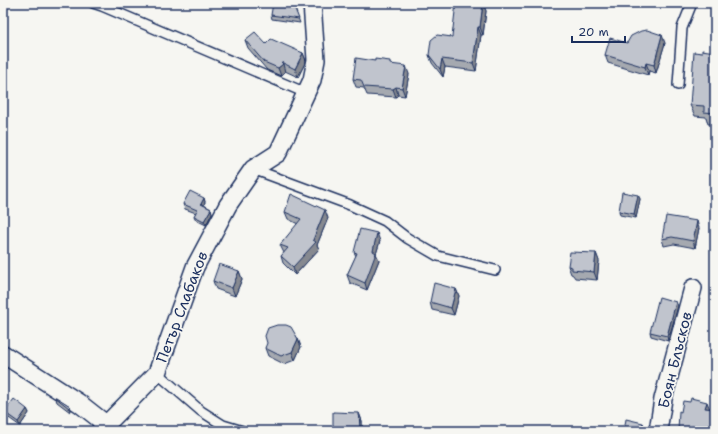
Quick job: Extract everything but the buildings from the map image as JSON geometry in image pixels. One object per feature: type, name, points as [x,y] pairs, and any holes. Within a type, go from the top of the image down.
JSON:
[{"type":"street","name":"Петър Слабаков","points":[[103,428],[157,373],[195,267],[228,205],[253,169],[278,153],[312,80],[316,60],[312,3]]},
{"type":"street","name":"Боян Блъсков","points":[[658,431],[663,400],[693,288]]},
{"type":"street","points":[[3,354],[79,403],[103,428]]},
{"type":"lane","points":[[93,3],[306,93]]},
{"type":"lane","points":[[678,85],[682,28],[692,3]]},
{"type":"lane","points":[[253,169],[350,205],[385,221],[407,238],[438,256],[495,270]]},
{"type":"lane","points":[[157,373],[201,411],[223,425],[243,431]]}]
